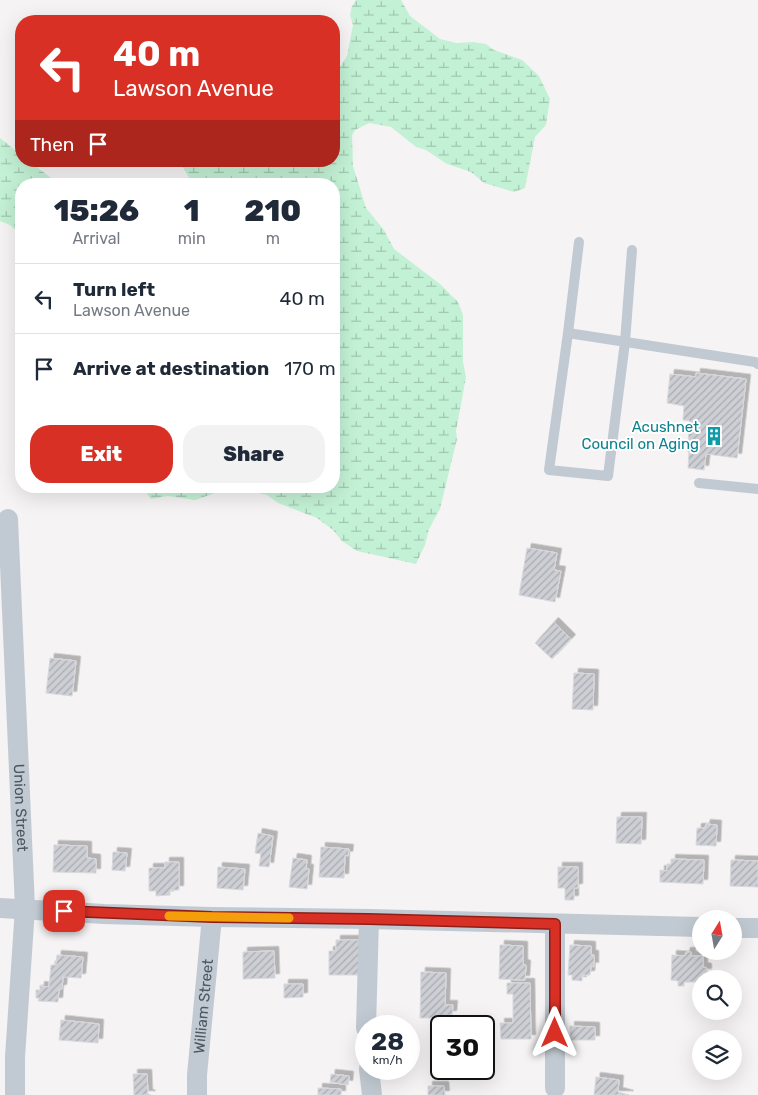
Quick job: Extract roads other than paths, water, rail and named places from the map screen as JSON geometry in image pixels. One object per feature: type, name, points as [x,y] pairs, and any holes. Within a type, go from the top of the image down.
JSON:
[{"type":"street","name":"Union Street","points":[[4,516],[25,908],[15,1057],[15,1095]]},
{"type":"street","points":[[0,908],[104,914],[212,917],[692,927]]},
{"type":"street","name":"William Street","points":[[197,1095],[197,1075],[212,917]]},
{"type":"street","points":[[366,1015],[368,919]]},
{"type":"street","points":[[555,924],[555,1088]]},
{"type":"street","points":[[742,928],[758,928]]},
{"type":"street","points":[[371,1080],[372,1095]]},
{"type":"lane","points":[[579,242],[550,470],[608,476],[625,342],[632,250]]},
{"type":"lane","points":[[568,333],[758,364]]},
{"type":"lane","points":[[699,484],[758,489]]},
{"type":"place","name":"Acushnet Council on Aging","points":[[714,436]]}]
